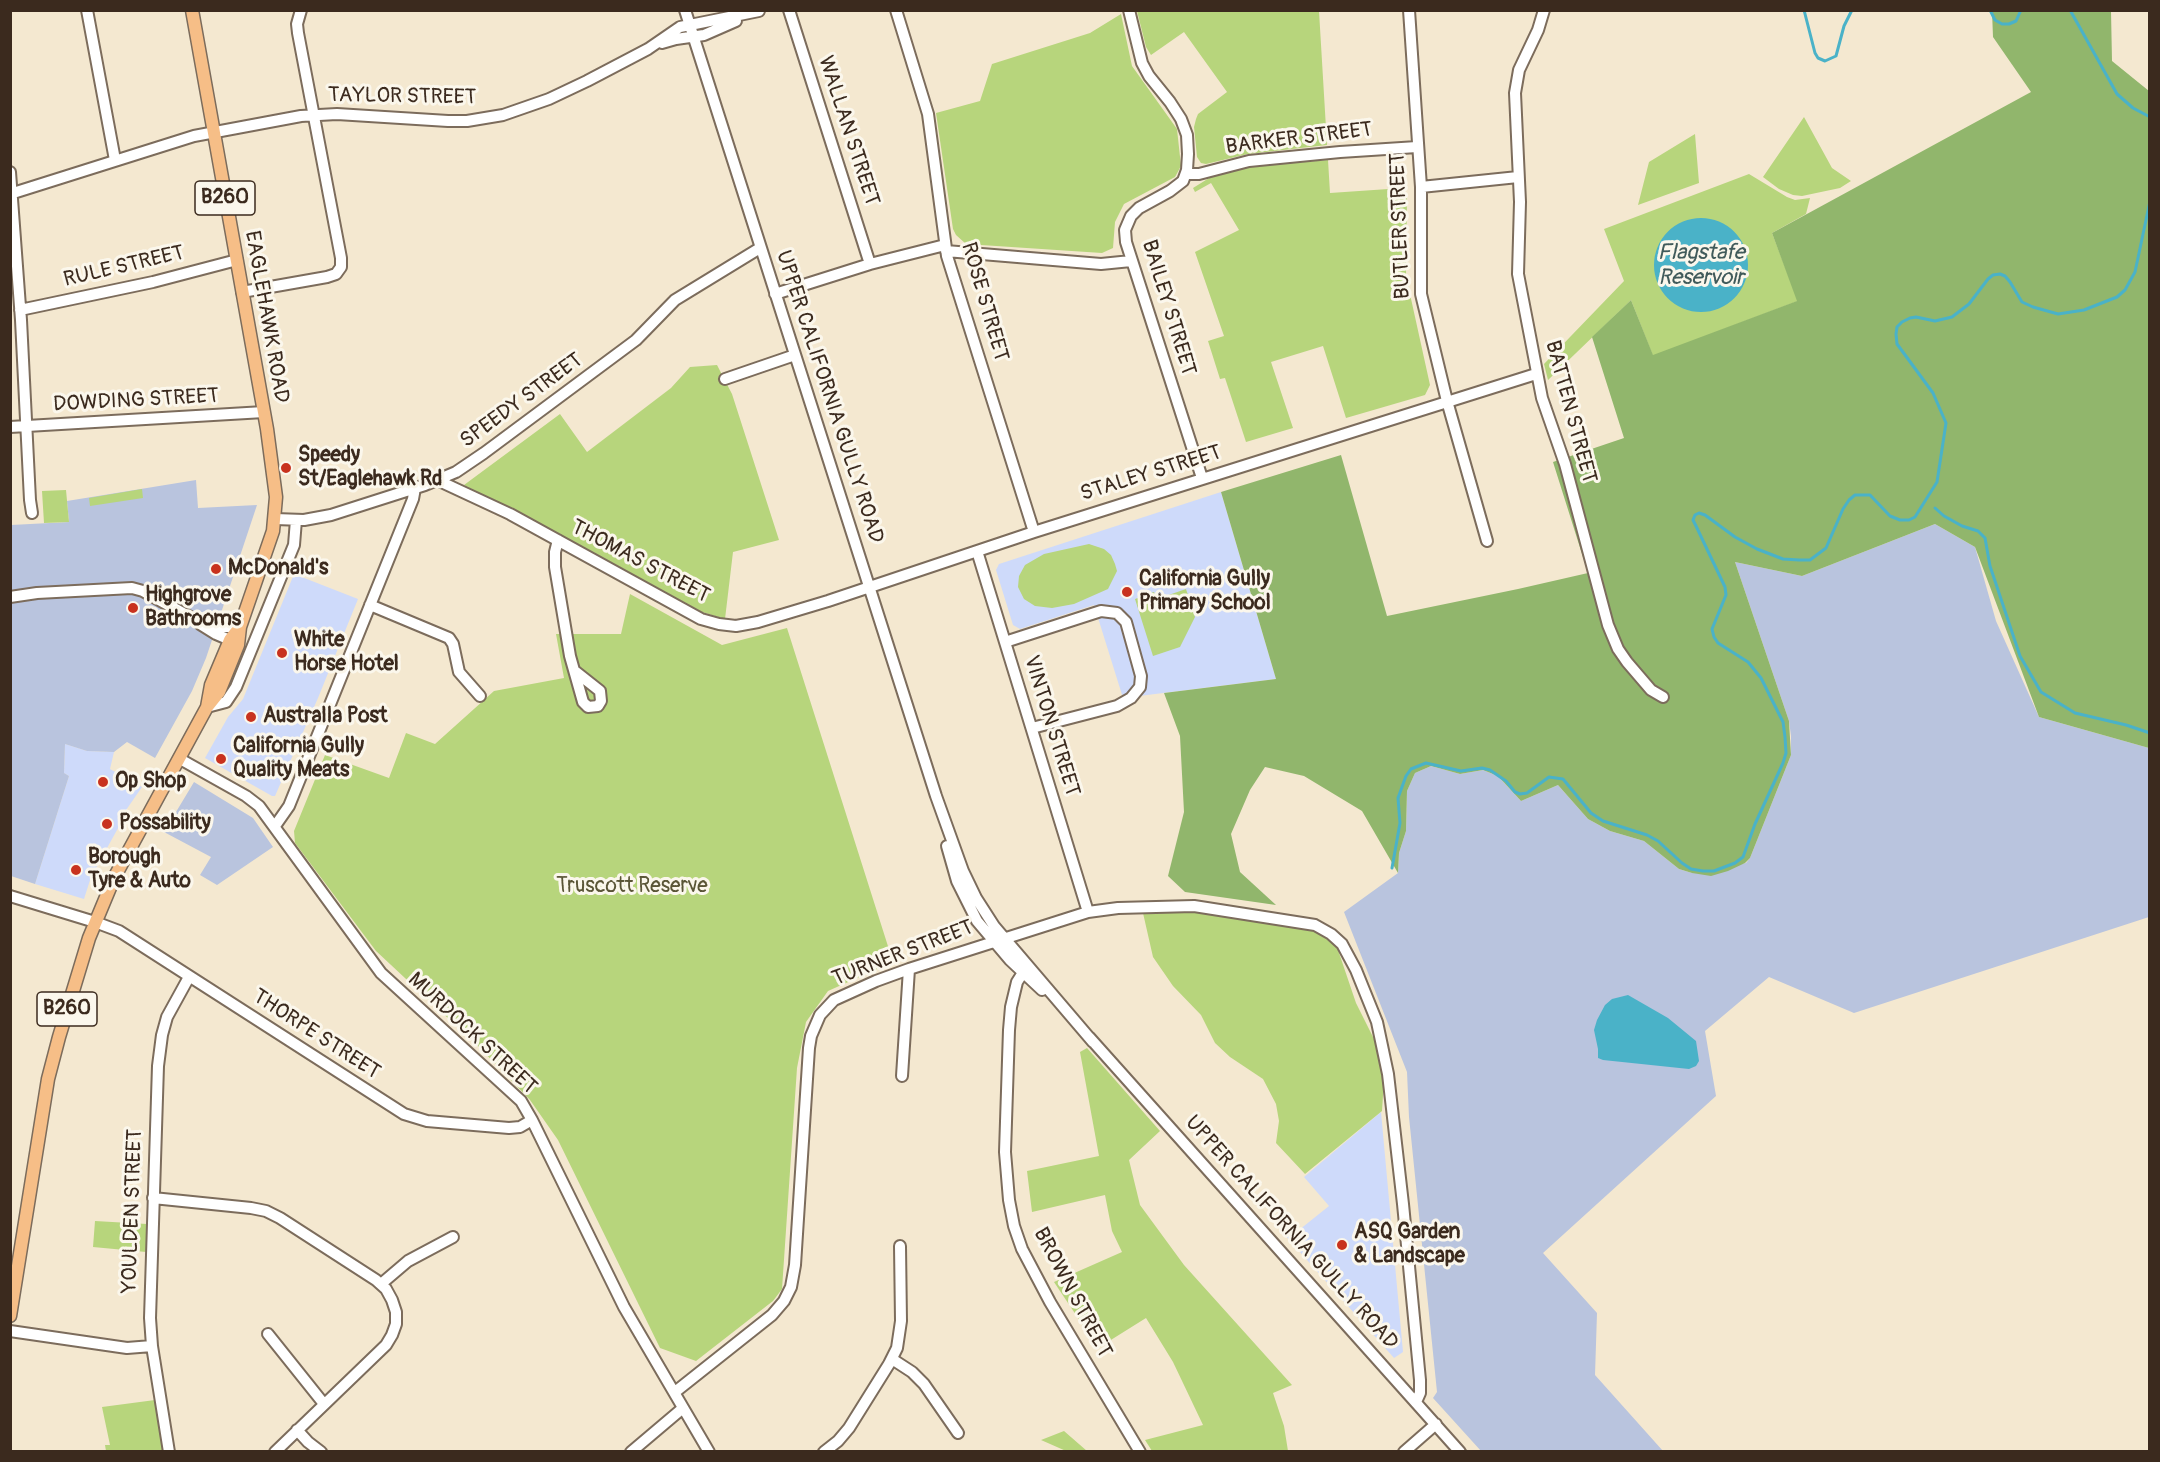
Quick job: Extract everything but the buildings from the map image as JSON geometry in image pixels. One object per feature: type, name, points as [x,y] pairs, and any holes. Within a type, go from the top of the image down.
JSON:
[{"type":"main road","name":"EAGLEHAWK ROAD","points":[[10,1316],[48,1079],[95,922],[120,867],[207,707],[212,686],[236,635],[265,558],[275,519],[275,479],[192,10]]},
{"type":"street","points":[[87,10],[115,160]]},
{"type":"street","points":[[242,292],[327,278],[336,274],[341,267],[298,33],[300,10]]},
{"type":"street","name":"UPPER CALIFORNIA GULLY ROAD","points":[[685,10],[936,796],[957,881],[974,915],[1093,1042],[1460,1452]]},
{"type":"street","name":"WALLAN STREET","points":[[789,10],[870,264]]},
{"type":"street","name":"ROSE STREET","points":[[896,10],[928,114],[946,248],[1034,532]]},
{"type":"street","points":[[1128,10],[1142,63],[1149,76],[1170,102],[1185,128],[1188,154],[1186,174]]},
{"type":"street","name":"BUTLER STREET","points":[[1409,10],[1421,188],[1420,294],[1446,401],[1487,541]]},
{"type":"street","name":"BATTEN STREET","points":[[1544,10],[1538,30],[1523,58],[1516,81],[1514,107],[1521,210],[1518,274],[1536,374],[1565,464],[1585,543],[1615,643],[1640,678],[1651,690],[1663,697]]},
{"type":"street","name":"TAYLOR STREET","points":[[11,194],[194,136],[314,115],[337,114],[448,121],[503,115],[549,99],[648,49],[672,40],[704,35],[760,11]]},
{"type":"street","name":"TAYLOR STREET","points":[[648,49],[680,27],[760,11]]},
{"type":"street","name":"BARKER STREET","points":[[1186,174],[1200,174],[1256,160],[1417,147]]},
{"type":"street","points":[[10,172],[21,310],[25,426],[32,513]]},
{"type":"street","name":"BAILEY STREET","points":[[1186,174],[1178,186],[1139,208],[1128,219],[1125,234],[1131,261],[1202,478]]},
{"type":"street","points":[[1421,188],[1518,177]]},
{"type":"street","name":"SPEEDY STREET","points":[[275,519],[296,520],[331,515],[456,472],[621,352],[645,332],[675,300],[760,248]]},
{"type":"street","points":[[775,294],[870,264],[946,248],[1101,264],[1120,264],[1131,261]]},
{"type":"street","name":"RULE STREET","points":[[21,310],[161,280],[237,260]]},
{"type":"street","points":[[724,379],[795,355]]},
{"type":"street","name":"STALEY STREET","points":[[869,586],[1202,478],[1536,374]]},
{"type":"street","name":"DOWDING STREET","points":[[10,427],[264,412]]},
{"type":"street","name":"THOMAS STREET","points":[[437,480],[494,506],[701,619],[719,624],[736,626],[758,622],[869,586]]},
{"type":"street","points":[[275,826],[289,806],[415,488]]},
{"type":"street","points":[[207,707],[226,702],[236,687],[294,545],[296,520]]},
{"type":"street","points":[[558,540],[555,552],[556,576],[570,656],[576,672]]},
{"type":"street","name":"VINTON STREET","points":[[977,551],[1088,912]]},
{"type":"street","points":[[10,597],[37,593],[132,588],[236,635]]},
{"type":"street","points":[[370,605],[449,638],[453,644],[459,672],[480,696]]},
{"type":"street","points":[[1005,642],[1101,611],[1117,613],[1126,622],[1141,676],[1136,693],[1123,704],[1032,728]]},
{"type":"street","points":[[190,616],[214,633],[236,635]]},
{"type":"street","name":"MURDOCK STREET","points":[[180,759],[253,801],[264,811],[381,973],[517,1096],[532,1120],[624,1306],[709,1452]]},
{"type":"street","name":"THORPE STREET","points":[[10,896],[119,931],[404,1114],[427,1121],[509,1128],[520,1127],[532,1120]]},
{"type":"street","name":"TURNER STREET","points":[[675,1392],[772,1315],[784,1301],[791,1287],[795,1265],[809,1048],[811,1035],[820,1015],[834,1000],[843,994],[909,969],[1088,912],[1118,908],[1204,907],[1304,923],[1324,929],[1342,944],[1356,970],[1377,1022],[1385,1057],[1403,1204],[1420,1380],[1420,1393],[1416,1402]]},
{"type":"street","points":[[902,1076],[909,969]]},
{"type":"street","name":"BROWN STREET","points":[[1025,969],[1017,982],[1011,1007],[1006,1103],[1006,1157],[1009,1200],[1014,1226],[1022,1249],[1050,1302],[1140,1452]]},
{"type":"street","name":"YOULDEN STREET","points":[[169,1452],[152,1346],[150,1304],[153,1198],[160,1045],[171,1008],[189,977]]},
{"type":"street","points":[[153,1198],[266,1211],[381,1284],[390,1294],[396,1312],[396,1324],[386,1345],[275,1452]]},
{"type":"street","points":[[381,1284],[408,1261],[453,1237]]},
{"type":"street","points":[[824,1452],[849,1428],[892,1359],[901,1329],[900,1246]]},
{"type":"street","points":[[10,1331],[127,1348],[152,1346]]},
{"type":"street","points":[[268,1334],[324,1404]]},
{"type":"street","points":[[892,1359],[912,1372],[924,1384],[958,1433]]},
{"type":"street","points":[[631,1452],[683,1408]]},
{"type":"street","points":[[1404,1452],[1436,1424]]},
{"type":"street","points":[[297,1430],[321,1452]]},
{"type":"shaded area","points":[[196,480],[198,508],[257,505],[206,658],[192,691],[155,758],[127,742],[114,752],[87,751],[65,744],[64,773],[69,776],[35,884],[11,876],[11,525],[69,522],[67,501]]},
{"type":"shaded area","name":"California Gully Primary School","points":[[1221,492],[1276,679],[1123,698],[1094,605],[1020,629],[1013,625],[996,570],[999,564]]},
{"type":"shaded area","points":[[1935,524],[1975,547],[1996,621],[2039,717],[2149,748],[2149,917],[1854,1013],[1769,977],[1705,1031],[1716,1096],[1543,1253],[1597,1313],[1595,1375],[1663,1451],[1481,1451],[1433,1398],[1437,1392],[1409,1117],[1407,1072],[1344,912],[1398,873],[1399,853],[1406,831],[1407,791],[1415,773],[1431,766],[1460,774],[1483,770],[1498,776],[1521,801],[1558,785],[1588,819],[1610,831],[1644,841],[1679,869],[1692,873],[1746,863],[1791,755],[1791,736],[1789,721],[1735,562],[1802,576]]},
{"type":"shaded area","points":[[294,574],[358,599],[318,698],[275,796],[272,796],[205,758],[228,717],[243,699]]},
{"type":"shaded area","points":[[65,744],[87,751],[114,752],[110,769],[142,787],[124,813],[122,821],[91,877],[84,899],[35,884],[69,776],[64,773]]},
{"type":"shaded area","points":[[194,782],[253,818],[273,847],[217,885],[200,875],[211,857],[164,832]]},
{"type":"shaded area","points":[[1381,1112],[1403,1352],[1394,1358],[1284,1234],[1294,1234],[1329,1206],[1304,1177]]},
{"type":"green space","points":[[1137,11],[1319,11],[1327,145],[1248,154],[1206,164],[1201,163],[1197,157],[1194,127],[1196,119],[1198,114],[1227,92],[1184,32],[1151,55],[1146,47]]},
{"type":"green space","points":[[1992,11],[2111,11],[2112,61],[2149,91],[2149,748],[2039,717],[1975,547],[1935,524],[1802,576],[1735,562],[1789,721],[1791,755],[1750,858],[1745,863],[1711,876],[1679,869],[1644,841],[1610,831],[1588,819],[1558,785],[1521,801],[1498,776],[1483,770],[1460,774],[1431,766],[1415,773],[1407,791],[1406,831],[1399,853],[1398,873],[1362,811],[1304,776],[1265,767],[1250,790],[1231,834],[1240,872],[1276,905],[1185,892],[1168,876],[1184,812],[1180,736],[1164,693],[1276,679],[1221,492],[1341,455],[1387,616],[1588,573],[1553,462],[1624,438],[1592,337],[1631,300],[1653,355],[1797,301],[1772,233],[2031,92],[1993,37]]},
{"type":"green space","points":[[1121,14],[1132,66],[1177,129],[1181,166],[1175,177],[1124,204],[1115,222],[1113,248],[1102,253],[966,244],[953,229],[936,113],[980,101],[992,64],[1090,33]]},
{"type":"green space","points":[[1804,117],[1832,168],[1851,181],[1840,188],[1802,196],[1793,195],[1779,189],[1763,177]]},
{"type":"green space","points":[[1695,134],[1699,183],[1638,205],[1649,162]]},
{"type":"green space","points":[[1328,160],[1330,193],[1403,188],[1403,198],[1407,198],[1406,276],[1430,385],[1425,395],[1346,418],[1323,346],[1271,362],[1293,428],[1246,442],[1225,378],[1220,379],[1208,341],[1224,336],[1195,252],[1239,230],[1211,183],[1195,192],[1193,188],[1214,175],[1245,167]]},
{"type":"green space","points":[[1749,174],[1787,197],[1795,200],[1810,198],[1806,214],[1772,233],[1798,301],[1653,356],[1631,300],[1548,380],[1544,364],[1624,281],[1604,229]]},
{"type":"green space","points":[[717,365],[732,394],[779,540],[733,552],[725,619],[702,612],[464,485],[560,414],[587,452],[671,388],[690,367]]},
{"type":"green space","points":[[142,489],[143,498],[90,506],[89,498]]},
{"type":"green space","points":[[66,490],[69,522],[44,523],[42,491]]},
{"type":"green space","points":[[1089,544],[1104,549],[1111,555],[1115,564],[1117,571],[1108,589],[1074,604],[1052,608],[1035,606],[1024,599],[1018,587],[1019,576],[1025,565],[1044,554]]},
{"type":"green space","points":[[1186,589],[1195,617],[1180,647],[1153,656],[1135,599],[1154,592],[1157,599]]},
{"type":"green space","name":"Truscott Reserve","points":[[630,594],[722,645],[787,628],[893,962],[828,991],[806,1022],[797,1068],[782,1289],[773,1301],[696,1361],[660,1348],[558,1140],[530,1100],[480,1048],[376,951],[295,843],[294,831],[325,755],[389,778],[406,733],[435,744],[494,691],[564,678],[556,634],[621,634]]},
{"type":"green space","points":[[1143,913],[1210,913],[1320,932],[1337,947],[1356,1003],[1379,1049],[1384,1080],[1382,1111],[1305,1174],[1276,1143],[1279,1121],[1276,1104],[1263,1079],[1230,1057],[1215,1043],[1201,1015],[1173,986],[1153,957]]},
{"type":"green space","points":[[1087,1048],[1160,1131],[1129,1160],[1140,1205],[1184,1265],[1292,1385],[1273,1393],[1284,1426],[1288,1451],[1152,1451],[1145,1440],[1203,1425],[1173,1362],[1146,1318],[1098,1348],[1054,1282],[1122,1252],[1112,1231],[1105,1195],[1032,1212],[1027,1171],[1099,1156],[1080,1052]]},
{"type":"green space","points":[[95,1221],[147,1224],[146,1252],[93,1247]]},
{"type":"green space","points":[[155,1400],[163,1451],[106,1451],[105,1445],[110,1445],[102,1407]]},
{"type":"green space","points":[[1064,1431],[1087,1451],[1066,1451],[1041,1440]]},
{"type":"water","name":"Flagstafe Reservoir","points":[[1701,218],[1719,221],[1734,232],[1745,247],[1748,265],[1745,283],[1734,298],[1719,309],[1701,312],[1683,309],[1668,298],[1657,283],[1654,265],[1657,247],[1668,232],[1683,221]]},
{"type":"water","points":[[1628,995],[1668,1018],[1696,1041],[1699,1061],[1696,1066],[1689,1069],[1598,1058],[1594,1030],[1597,1020],[1605,1005],[1612,999]]},
{"type":"waterway","points":[[1804,10],[1815,53],[1818,58],[1825,61],[1836,56],[1844,26],[1852,10]]},
{"type":"waterway","points":[[1990,10],[1995,20],[2002,24],[2016,21],[2021,10]]},
{"type":"waterway","points":[[2070,10],[2117,94],[2133,108],[2150,117]]},
{"type":"waterway","points":[[1392,868],[1400,823],[1398,798],[1411,769],[1426,763],[1461,771],[1482,768],[1490,770],[1520,794],[1527,793],[1549,777],[1563,779],[1591,813],[1603,821],[1647,835],[1658,841],[1691,869],[1714,871],[1735,863],[1743,857],[1786,753],[1783,722],[1761,678],[1748,662],[1718,643],[1714,637],[1712,629],[1726,595],[1725,587],[1693,520],[1695,515],[1699,513],[1705,515],[1735,537],[1757,549],[1783,559],[1799,560],[1810,560],[1826,548],[1843,509],[1855,495],[1870,495],[1890,516],[1900,520],[1915,517],[1937,482],[1946,423],[1933,393],[1897,344],[1897,327],[1910,318],[1935,321],[1952,317],[1969,304],[1988,279],[2000,274],[2010,282],[2022,302],[2058,314],[2084,310],[2117,297],[2125,290],[2135,272],[2150,201]]},
{"type":"waterway","points":[[1935,508],[1962,526],[1978,531],[1985,538],[1990,566],[2020,656],[2041,692],[2075,713],[2150,733]]},
{"type":"place","name":"Speedy St/Eaglehawk Rd","points":[[286,468]]},
{"type":"place","name":"McDonald's","points":[[216,569]]},
{"type":"place","name":"California Gully Primary School","points":[[1127,592]]},
{"type":"place","name":"Highgrove Bathrooms","points":[[133,608]]},
{"type":"place","name":"White Horse Hotel","points":[[282,653]]},
{"type":"place","name":"AustralIa Post","points":[[251,717]]},
{"type":"place","name":"California Gully Quality Meats","points":[[221,759]]},
{"type":"place","name":"Op Shop","points":[[103,782]]},
{"type":"place","name":"Possability","points":[[107,824]]},
{"type":"place","name":"Borough Tyre & Auto","points":[[76,870]]},
{"type":"place","name":"ASQ Garden & Landscape","points":[[1342,1245]]}]
